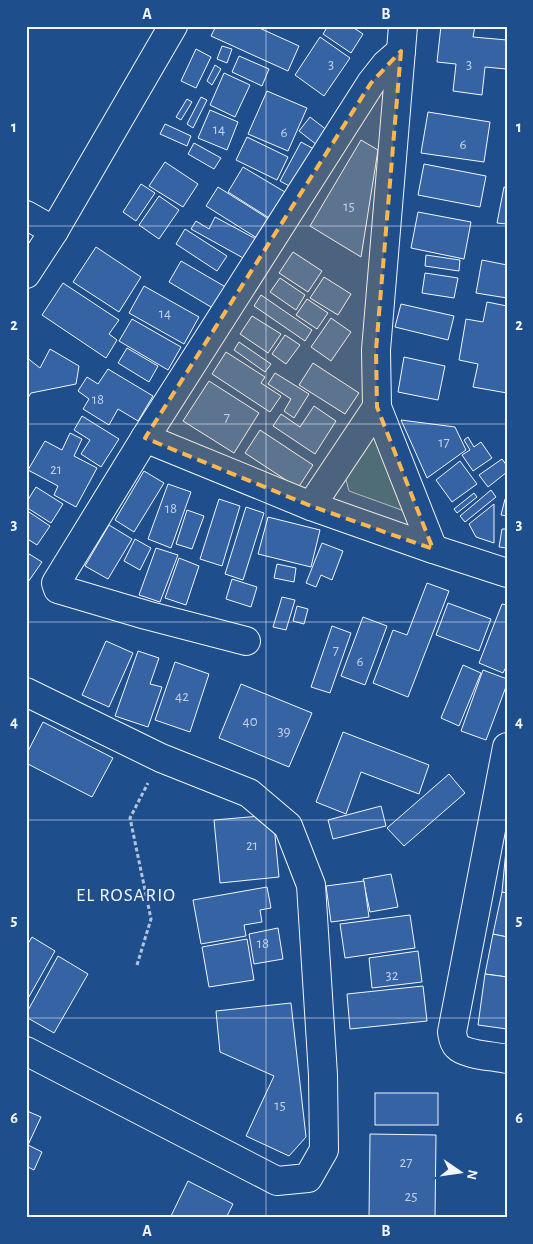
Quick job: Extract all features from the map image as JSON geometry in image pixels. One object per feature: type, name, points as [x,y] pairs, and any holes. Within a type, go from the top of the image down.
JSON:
[{"type":"street","points":[[26,274],[54,231],[174,26]]},
{"type":"street","points":[[402,39],[376,350],[376,407],[433,549]]},
{"type":"street","points":[[246,641],[146,615],[58,589],[56,583],[145,438],[371,83],[402,39]]},
{"type":"street","points":[[26,215],[54,231]]},
{"type":"street","points":[[311,506],[376,407]]},
{"type":"street","points":[[145,438],[311,506],[433,549],[507,572]]},
{"type":"street","points":[[26,1051],[277,1180],[308,1178],[324,1150],[323,1075],[311,885],[288,826],[249,793],[161,758],[28,698]]},
{"type":"street","points":[[507,747],[452,1032],[453,1040],[457,1047],[464,1051],[507,1059]]},
{"type":"path","points":[[137,965],[151,919],[130,818],[161,758]]},
{"type":"highlighted area","points":[[401,51],[376,350],[377,407],[433,549],[311,506],[145,438],[371,83]]},
{"type":"shaded area","points":[[370,429],[407,512],[349,491],[345,476]]},
{"type":"building","points":[[216,26],[255,26],[299,46],[288,71],[211,36]]},
{"type":"building","points":[[328,26],[351,26],[363,34],[351,53],[323,34]]},
{"type":"building","points":[[441,26],[475,26],[473,37],[507,40],[506,69],[485,67],[482,95],[453,91],[456,64],[437,62]]},
{"type":"building","points":[[320,37],[350,58],[324,96],[295,75]]},
{"type":"building","points":[[222,46],[232,49],[227,63],[217,59]]},
{"type":"building","points":[[196,49],[211,57],[196,88],[181,81]]},
{"type":"building","points":[[239,56],[269,69],[262,86],[232,72]]},
{"type":"building","points":[[215,65],[221,69],[212,85],[207,81]]},
{"type":"building","points":[[224,73],[250,85],[235,117],[210,105]]},
{"type":"building","points":[[267,91],[307,108],[288,151],[248,134]]},
{"type":"building","points":[[201,97],[207,100],[193,128],[187,124]]},
{"type":"building","points":[[187,99],[192,102],[181,120],[176,117]]},
{"type":"building","points":[[210,110],[238,122],[227,150],[198,138]]},
{"type":"building","points":[[428,112],[490,122],[484,162],[421,153]]},
{"type":"building","points":[[310,117],[328,131],[317,145],[299,131]]},
{"type":"building","points":[[165,124],[191,136],[187,146],[160,134]]},
{"type":"building","points":[[247,137],[288,157],[277,180],[236,160]]},
{"type":"building","points":[[361,140],[378,150],[361,257],[310,226]]},
{"type":"building","points":[[301,142],[314,149],[293,188],[280,181]]},
{"type":"building","points":[[194,143],[221,158],[214,169],[188,154]]},
{"type":"building","points":[[165,162],[198,184],[183,207],[149,186]]},
{"type":"building","points":[[424,164],[486,176],[480,207],[418,195]]},
{"type":"building","points":[[243,167],[290,195],[274,221],[228,192]]},
{"type":"building","points":[[141,184],[155,193],[136,221],[123,212]]},
{"type":"building","points":[[218,187],[272,221],[260,240],[206,206]]},
{"type":"building","points":[[504,187],[507,188],[507,224],[497,223]]},
{"type":"building","points":[[159,196],[179,210],[159,239],[139,225]]},
{"type":"building","points":[[418,212],[471,222],[464,259],[411,248]]},
{"type":"building","points":[[215,217],[256,239],[245,259],[191,229],[196,221],[209,229]]},
{"type":"building","points":[[185,229],[227,256],[217,271],[176,244]]},
{"type":"building","points":[[96,247],[141,277],[119,312],[73,282]]},
{"type":"building","points":[[293,252],[322,271],[308,292],[279,273]]},
{"type":"building","points":[[426,255],[460,260],[459,271],[425,266]]},
{"type":"building","points":[[482,260],[507,265],[507,298],[476,293]]},
{"type":"building","points":[[181,261],[229,289],[216,310],[169,282]]},
{"type":"building","points":[[425,273],[458,278],[454,298],[422,293]]},
{"type":"building","points":[[324,277],[351,294],[338,315],[310,298]]},
{"type":"building","points":[[280,278],[305,295],[296,310],[270,292]]},
{"type":"building","points":[[63,283],[119,320],[109,334],[117,340],[106,358],[42,315]]},
{"type":"building","points":[[144,286],[199,317],[184,344],[129,313]]},
{"type":"building","points":[[261,295],[312,330],[305,341],[254,306]]},
{"type":"building","points":[[307,299],[328,313],[317,329],[296,315]]},
{"type":"building","points":[[487,302],[507,306],[507,393],[473,387],[478,364],[459,360],[466,319],[483,322]]},
{"type":"building","points":[[401,304],[454,316],[448,340],[395,327]]},
{"type":"building","points":[[252,316],[281,334],[268,353],[240,334]]},
{"type":"building","points":[[331,318],[351,332],[331,361],[311,347]]},
{"type":"building","points":[[132,319],[181,347],[168,370],[119,341]]},
{"type":"building","points":[[285,335],[300,345],[286,364],[272,354]]},
{"type":"building","points":[[239,342],[271,364],[265,372],[234,350]]},
{"type":"building","points":[[127,348],[158,366],[149,382],[118,363]]},
{"type":"building","points":[[50,349],[79,366],[76,384],[31,393],[26,401],[26,357],[40,368]]},
{"type":"building","points":[[226,352],[265,377],[261,383],[281,396],[270,412],[212,374]]},
{"type":"building","points":[[404,357],[445,366],[438,400],[398,392]]},
{"type":"building","points":[[313,363],[359,393],[345,414],[299,385]]},
{"type":"building","points":[[108,369],[153,396],[138,421],[118,409],[109,425],[83,409],[89,399],[78,391],[87,377],[98,384]]},
{"type":"building","points":[[275,373],[309,394],[294,418],[284,411],[291,399],[268,384]]},
{"type":"building","points":[[209,381],[259,413],[234,453],[183,421]]},
{"type":"building","points":[[314,406],[336,421],[315,454],[273,426],[281,414],[300,427]]},
{"type":"building","points":[[82,416],[119,439],[101,467],[81,454],[90,440],[74,430]]},
{"type":"building","points":[[401,420],[455,427],[466,450],[427,478]]},
{"type":"building","points":[[260,430],[313,465],[298,488],[245,453]]},
{"type":"building","points":[[70,433],[82,439],[74,456],[97,468],[76,507],[54,495],[58,486],[28,470],[45,441],[62,450]]},
{"type":"building","points":[[468,437],[474,447],[481,442],[492,458],[473,471],[462,455],[470,450],[464,440]]},
{"type":"building","points":[[502,459],[507,466],[507,472],[488,487],[479,475]]},
{"type":"building","points":[[460,461],[477,484],[452,502],[436,480]]},
{"type":"building","points":[[144,471],[164,483],[134,532],[115,520]]},
{"type":"building","points":[[168,484],[191,492],[171,548],[148,539]]},
{"type":"building","points":[[36,487],[63,504],[51,523],[26,507],[26,503]]},
{"type":"building","points":[[491,490],[496,497],[465,522],[460,516]]},
{"type":"building","points":[[474,493],[477,497],[457,513],[454,509]]},
{"type":"building","points":[[219,499],[240,506],[222,566],[200,559]]},
{"type":"building","points":[[505,499],[507,499],[507,516],[501,515]]},
{"type":"building","points":[[494,504],[494,543],[476,537],[469,524]]},
{"type":"building","points":[[246,507],[264,513],[243,580],[225,574]]},
{"type":"building","points":[[26,510],[50,526],[37,545],[26,538]]},
{"type":"building","points":[[187,510],[204,516],[192,549],[176,544]]},
{"type":"building","points":[[268,517],[320,530],[311,567],[258,554]]},
{"type":"building","points":[[109,525],[132,539],[108,579],[85,566]]},
{"type":"building","points":[[502,529],[507,529],[507,548],[499,547]]},
{"type":"building","points":[[135,539],[151,548],[140,570],[124,561]]},
{"type":"building","points":[[322,543],[343,551],[332,580],[321,575],[316,587],[306,583]]},
{"type":"building","points":[[156,548],[178,555],[160,602],[139,595]]},
{"type":"building","points":[[26,552],[42,562],[26,585]]},
{"type":"building","points":[[179,558],[199,566],[186,605],[165,598]]},
{"type":"building","points":[[277,564],[296,568],[294,582],[274,578]]},
{"type":"building","points":[[232,579],[257,587],[251,607],[226,599]]},
{"type":"building","points":[[427,583],[449,591],[408,697],[373,683],[393,630],[407,635]]},
{"type":"building","points":[[282,597],[295,600],[286,630],[273,627]]},
{"type":"building","points":[[448,603],[491,619],[479,651],[436,635]]},
{"type":"building","points":[[502,604],[507,605],[507,665],[503,673],[479,663]]},
{"type":"building","points":[[297,606],[308,609],[304,624],[293,621]]},
{"type":"building","points":[[363,617],[387,626],[365,685],[341,676]]},
{"type":"building","points":[[332,626],[351,633],[330,693],[311,687]]},
{"type":"building","points":[[106,641],[133,653],[109,707],[82,695]]},
{"type":"building","points":[[138,651],[159,658],[150,684],[162,687],[148,727],[115,716]]},
{"type":"building","points":[[175,662],[209,674],[190,732],[155,720]]},
{"type":"building","points":[[463,665],[481,673],[459,726],[441,718]]},
{"type":"building","points":[[483,670],[507,679],[507,684],[486,740],[461,731]]},
{"type":"building","points":[[241,684],[312,713],[289,767],[219,738]]},
{"type":"building","points":[[43,722],[113,758],[92,797],[26,763],[26,755]]},
{"type":"building","points":[[343,732],[429,765],[419,794],[361,772],[346,814],[316,802]]},
{"type":"building","points":[[449,774],[465,793],[404,846],[387,828]]},
{"type":"building","points":[[381,806],[386,826],[333,839],[328,820]]},
{"type":"building","points":[[273,815],[279,877],[220,883],[214,820]]},
{"type":"building","points":[[507,850],[507,893],[502,892]]},
{"type":"building","points":[[391,874],[398,907],[370,912],[363,879]]},
{"type":"building","points":[[364,881],[369,917],[331,922],[326,886]]},
{"type":"building","points":[[267,887],[271,908],[260,910],[262,922],[244,925],[246,936],[201,944],[193,900]]},
{"type":"building","points":[[502,892],[507,893],[507,937],[493,934]]},
{"type":"building","points":[[410,915],[415,948],[345,958],[340,924]]},
{"type":"building","points":[[278,928],[283,959],[254,964],[249,934]]},
{"type":"building","points":[[493,934],[507,937],[507,977],[485,974]]},
{"type":"building","points":[[32,937],[55,951],[26,1002],[26,947]]},
{"type":"building","points":[[247,939],[254,980],[209,987],[202,947]]},
{"type":"building","points":[[418,951],[422,982],[372,988],[369,958]]},
{"type":"building","points":[[58,956],[88,974],[54,1033],[26,1017],[26,1014]]},
{"type":"building","points":[[485,974],[507,977],[507,1029],[478,1025]]},
{"type":"building","points":[[423,986],[427,1021],[350,1029],[347,994]]},
{"type":"building","points":[[291,1003],[306,1137],[289,1156],[246,1136],[274,1076],[220,1052],[216,1011]]},
{"type":"building","points":[[375,1093],[438,1093],[438,1125],[375,1125]]},
{"type":"building","points":[[27,1111],[41,1117],[28,1145],[42,1152],[34,1170],[26,1166]]},
{"type":"building","points":[[370,1134],[436,1135],[435,1218],[369,1218]]},
{"type":"building","points":[[188,1181],[233,1204],[226,1218],[170,1218]]},
{"type":"district","name":"EL ROSARIO","points":[[126,895]]}]
